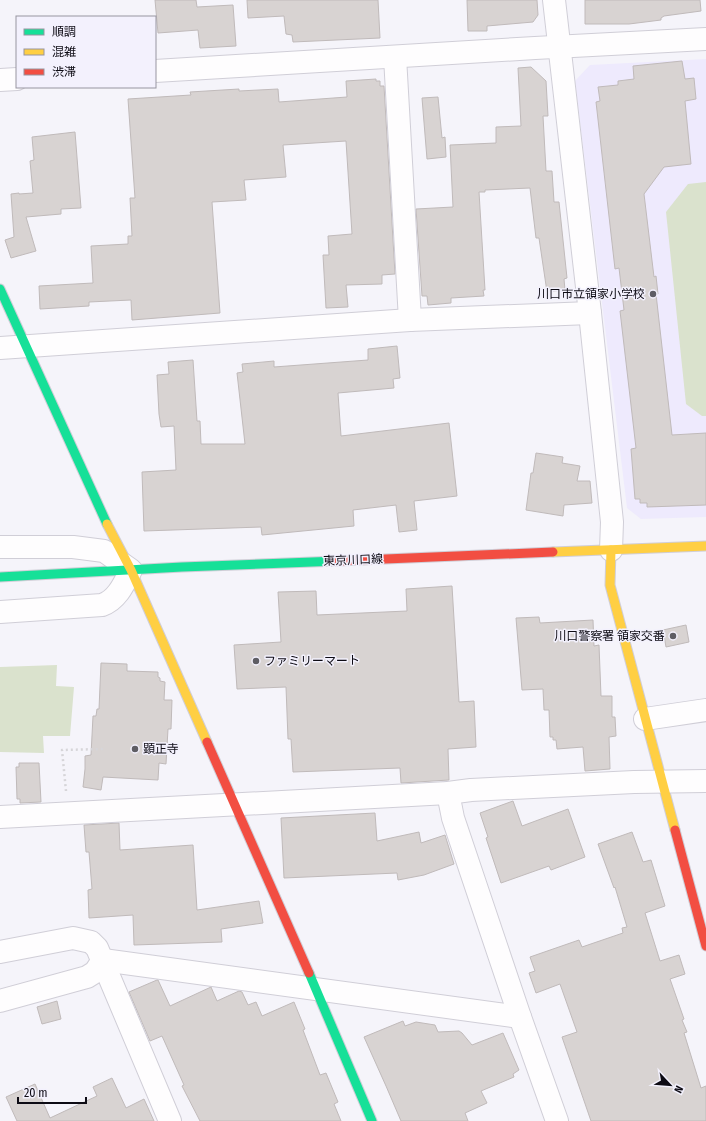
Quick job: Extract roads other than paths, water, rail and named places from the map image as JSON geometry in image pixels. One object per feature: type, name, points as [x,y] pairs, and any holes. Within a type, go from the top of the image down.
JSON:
[{"type":"street","points":[[554,0],[590,313],[612,522],[610,585],[706,946]]},
{"type":"street","points":[[156,71],[706,39]]},
{"type":"street","points":[[395,57],[410,320]]},
{"type":"street","points":[[0,80],[16,79]]},
{"type":"street","points":[[0,289],[104,519],[130,570],[317,990],[372,1121]]},
{"type":"street","points":[[0,348],[410,320],[590,313]]},
{"type":"street","name":"東京川口線","points":[[0,577],[130,570],[706,546]]},
{"type":"street","points":[[0,547],[73,547],[104,550],[130,570]]},
{"type":"street","points":[[0,612],[102,605],[110,602],[121,589],[130,570]]},
{"type":"street","points":[[645,719],[706,710]]},
{"type":"street","points":[[0,817],[448,793],[495,789],[706,781]]},
{"type":"street","points":[[448,793],[453,818],[520,1017],[557,1121]]},
{"type":"street","points":[[0,952],[73,938],[91,942],[98,948],[170,1121]]},
{"type":"street","points":[[103,960],[520,1017]]},
{"type":"street","points":[[0,1000],[87,977],[95,972],[103,960]]},
{"type":"place","name":"川口市立領家小学校","points":[[653,294]]},
{"type":"place","name":"川口警察署 領家交番","points":[[673,636]]},
{"type":"place","name":"ファミリーマート","points":[[256,661]]},
{"type":"place","name":"顕正寺","points":[[135,749]]}]
